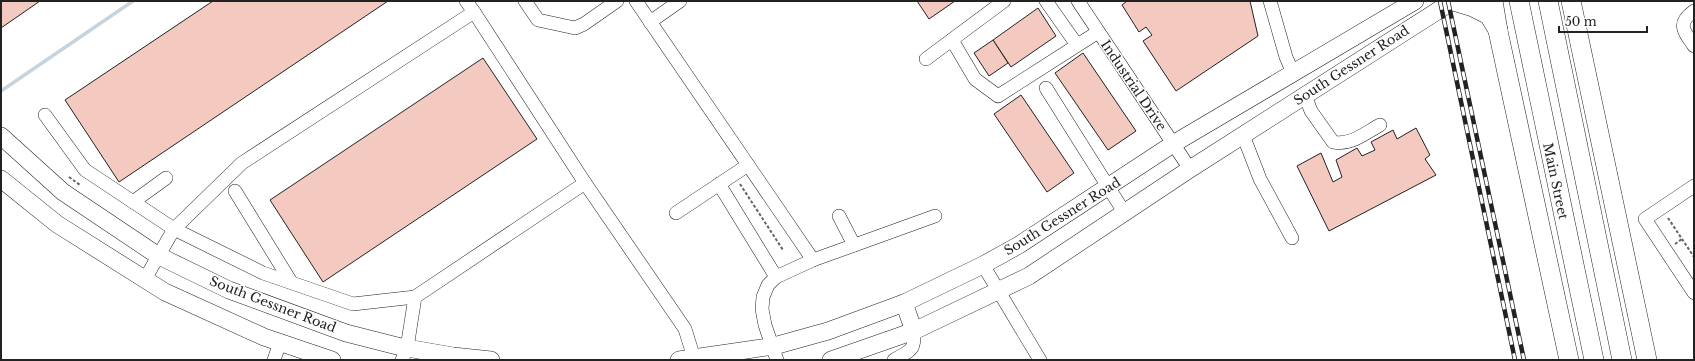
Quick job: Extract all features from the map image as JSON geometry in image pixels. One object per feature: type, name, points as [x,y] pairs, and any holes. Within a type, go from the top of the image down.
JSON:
[{"type":"highway","points":[[1453,1],[1473,7],[1489,16],[1498,31]]},
{"type":"highway","points":[[1493,1],[1498,31],[1569,360]]},
{"type":"highway","name":"Main Street","points":[[1519,1],[1594,360]]},
{"type":"highway","points":[[1548,1],[1622,360]]},
{"type":"highway","points":[[1571,1],[1647,360]]},
{"type":"main road","name":"South Gessner Road","points":[[686,359],[776,353],[828,331],[904,303],[983,265],[1019,245],[1173,144],[1415,1]]},
{"type":"main road","name":"South Gessner Road","points":[[831,360],[849,357],[914,331],[1029,276],[1190,169],[1453,1]]},
{"type":"main road","points":[[1293,73],[1305,95]]},
{"type":"main road","points":[[1230,110],[1243,135]]},
{"type":"main road","name":"South Gessner Road","points":[[1,136],[63,192],[159,256],[229,290],[404,354],[453,356],[491,360]]},
{"type":"main road","points":[[1,179],[57,224],[172,295],[250,331],[332,360]]},
{"type":"main road","points":[[904,303],[914,331]]},
{"type":"street","points":[[466,1],[585,183],[685,329],[686,359]]},
{"type":"street","points":[[526,1],[538,20],[575,28],[584,24],[618,1]]},
{"type":"street","points":[[636,1],[813,260]]},
{"type":"street","points":[[650,22],[680,1]]},
{"type":"street","points":[[926,59],[1004,1]]},
{"type":"street","points":[[1046,1],[1077,45]]},
{"type":"street","name":"Industrial Drive","points":[[1078,1],[1190,169]]},
{"type":"street","points":[[1270,1],[1286,57],[1293,73]]},
{"type":"street","points":[[1694,11],[1686,16],[1683,24],[1684,32],[1694,46]]},
{"type":"street","points":[[145,279],[174,229],[242,163],[474,12]]},
{"type":"street","points":[[952,40],[975,79],[998,96],[1098,32]]},
{"type":"street","points":[[1046,88],[1124,212]]},
{"type":"street","points":[[1305,95],[1311,111],[1333,142],[1340,144],[1349,142],[1380,125]]},
{"type":"street","points":[[45,115],[85,170],[174,229],[263,273],[353,304],[415,297],[585,183]]},
{"type":"street","points":[[1243,135],[1260,179],[1292,238]]},
{"type":"street","points":[[676,213],[748,165]]},
{"type":"street","points":[[133,202],[166,178]]},
{"type":"street","points":[[719,184],[776,277]]},
{"type":"street","points":[[1694,186],[1645,219],[1694,293]]},
{"type":"street","points":[[235,191],[291,282]]},
{"type":"street","points":[[839,216],[854,245]]},
{"type":"street","points":[[776,353],[765,325],[762,309],[763,297],[768,285],[776,277],[813,260],[935,216]]},
{"type":"street","points":[[983,265],[1040,360]]},
{"type":"street","points":[[404,354],[415,297]]},
{"type":"street","points":[[894,360],[913,348],[914,331]]},
{"type":"street","points":[[274,360],[280,342]]},
{"type":"path","points":[[64,179],[67,175],[80,185]]},
{"type":"path","points":[[733,175],[783,250]]},
{"type":"path","points":[[1666,214],[1694,257]]},
{"type":"building","points":[[1,1],[40,1],[1,28]]},
{"type":"building","points":[[213,1],[388,1],[119,182],[65,100]]},
{"type":"building","points":[[917,1],[955,1],[929,19]]},
{"type":"building","points":[[1127,1],[1250,1],[1258,36],[1176,91],[1143,41],[1152,35],[1146,27],[1139,32],[1122,5]]},
{"type":"building","points":[[1038,8],[1056,36],[1011,67],[993,40]]},
{"type":"building","points":[[993,40],[1008,63],[989,76],[974,53]]},
{"type":"building","points":[[1083,53],[1136,131],[1108,150],[1055,73]]},
{"type":"building","points":[[483,58],[537,139],[323,282],[270,200]]},
{"type":"building","points":[[1021,95],[1074,173],[1047,192],[994,114]]},
{"type":"building","points":[[1416,128],[1430,155],[1425,159],[1436,175],[1329,231],[1297,166],[1321,153],[1333,182],[1342,177],[1336,160],[1357,148],[1362,156],[1375,150],[1371,142],[1393,130],[1397,139]]},
{"type":"waterway","points":[[1,91],[133,1]]},
{"type":"railway","points":[[1440,1],[1515,360]]},
{"type":"railway","points":[[1448,1],[1524,360]]}]
